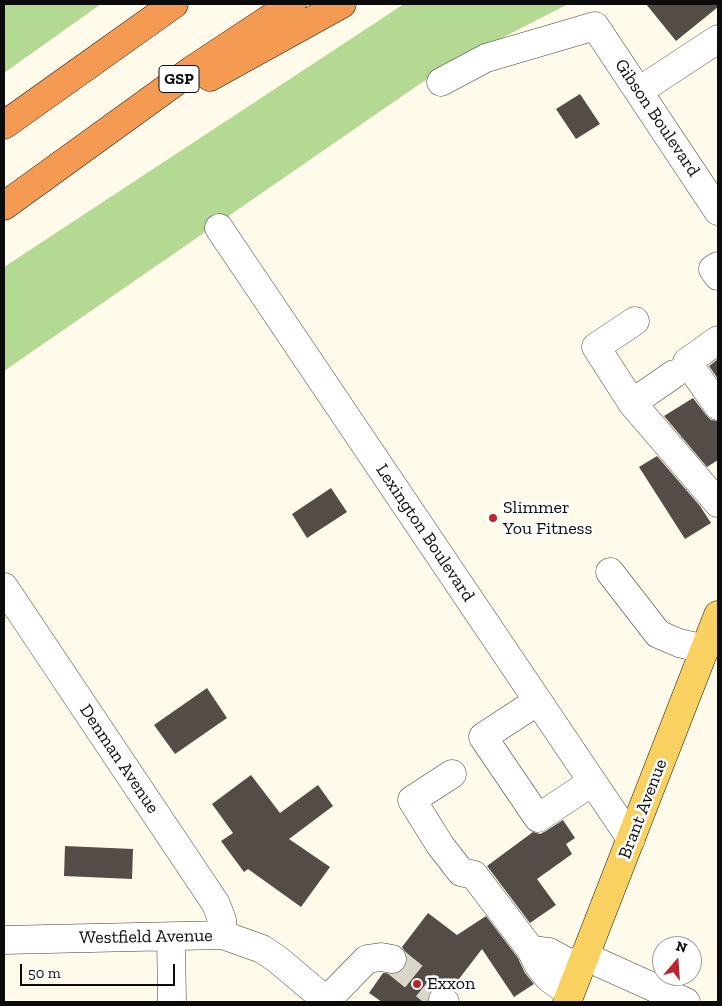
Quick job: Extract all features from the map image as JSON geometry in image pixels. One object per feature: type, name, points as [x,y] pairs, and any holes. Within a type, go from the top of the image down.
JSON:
[{"type":"highway","points":[[12,119],[162,4]]},
{"type":"highway","points":[[12,119],[174,4]]},
{"type":"highway","name":"GSP","points":[[4,206],[192,70],[292,4]]},
{"type":"highway","points":[[68,158],[342,4]]},
{"type":"main road","name":"Brant Avenue","points":[[575,980],[718,615]]},
{"type":"street","name":"Gibson Boulevard","points":[[441,82],[486,58],[595,26],[718,210]]},
{"type":"street","points":[[638,91],[718,39]]},
{"type":"street","name":"Lexington Boulevard","points":[[218,228],[631,839]]},
{"type":"street","points":[[635,321],[596,347],[632,403],[718,503]]},
{"type":"street","points":[[632,403],[718,340]]},
{"type":"street","points":[[680,368],[718,406]]},
{"type":"street","points":[[610,572],[658,634],[679,643],[705,649]]},
{"type":"street","name":"Denman Avenue","points":[[4,587],[216,904],[222,920],[223,935]]},
{"type":"street","points":[[538,701],[483,737],[538,818],[592,782]]},
{"type":"street","points":[[452,774],[412,800],[440,845],[461,872],[474,875],[531,950],[539,966],[549,978],[575,980],[686,1002]]},
{"type":"street","name":"Westfield Avenue","points":[[4,940],[223,935],[262,949],[327,1002]]},
{"type":"street","points":[[171,936],[172,1002]]},
{"type":"street","points":[[327,1002],[367,958],[381,957],[392,960]]},
{"type":"green space","points":[[4,4],[101,4],[4,73]]},
{"type":"green space","points":[[404,4],[568,4],[440,70],[4,371],[4,267]]},
{"type":"building","points":[[646,4],[718,4],[718,7],[676,41]]},
{"type":"building","points":[[580,94],[600,124],[576,139],[556,109]]},
{"type":"building","points":[[718,359],[718,379],[709,366]]},
{"type":"building","points":[[693,398],[711,420],[718,421],[718,460],[707,467],[664,416]]},
{"type":"building","points":[[657,456],[700,506],[711,523],[685,539],[639,467]]},
{"type":"building","points":[[331,488],[347,512],[307,538],[292,514]]},
{"type":"building","points":[[207,688],[227,718],[175,754],[154,725]]},
{"type":"building","points":[[251,775],[280,813],[318,785],[333,806],[289,839],[330,867],[301,907],[248,869],[244,872],[221,841],[233,833],[212,804]]},
{"type":"building","points":[[563,820],[575,838],[566,844],[572,854],[537,879],[556,905],[530,923],[487,866],[533,832],[540,834]]},
{"type":"building","points":[[65,846],[133,849],[132,879],[64,876]]},
{"type":"building","points":[[428,913],[457,935],[486,916],[518,958],[525,973],[534,984],[514,997],[482,949],[452,988],[447,985],[439,985],[432,989],[428,996],[428,1002],[382,1002],[369,993],[383,973],[397,974],[404,969],[407,961],[406,953],[402,947]]},
{"type":"tunnel","points":[[392,959],[443,1000]]},
{"type":"place","name":"Slimmer You Fitness","points":[[493,518]]},
{"type":"place","name":"Exxon","points":[[417,984]]}]
